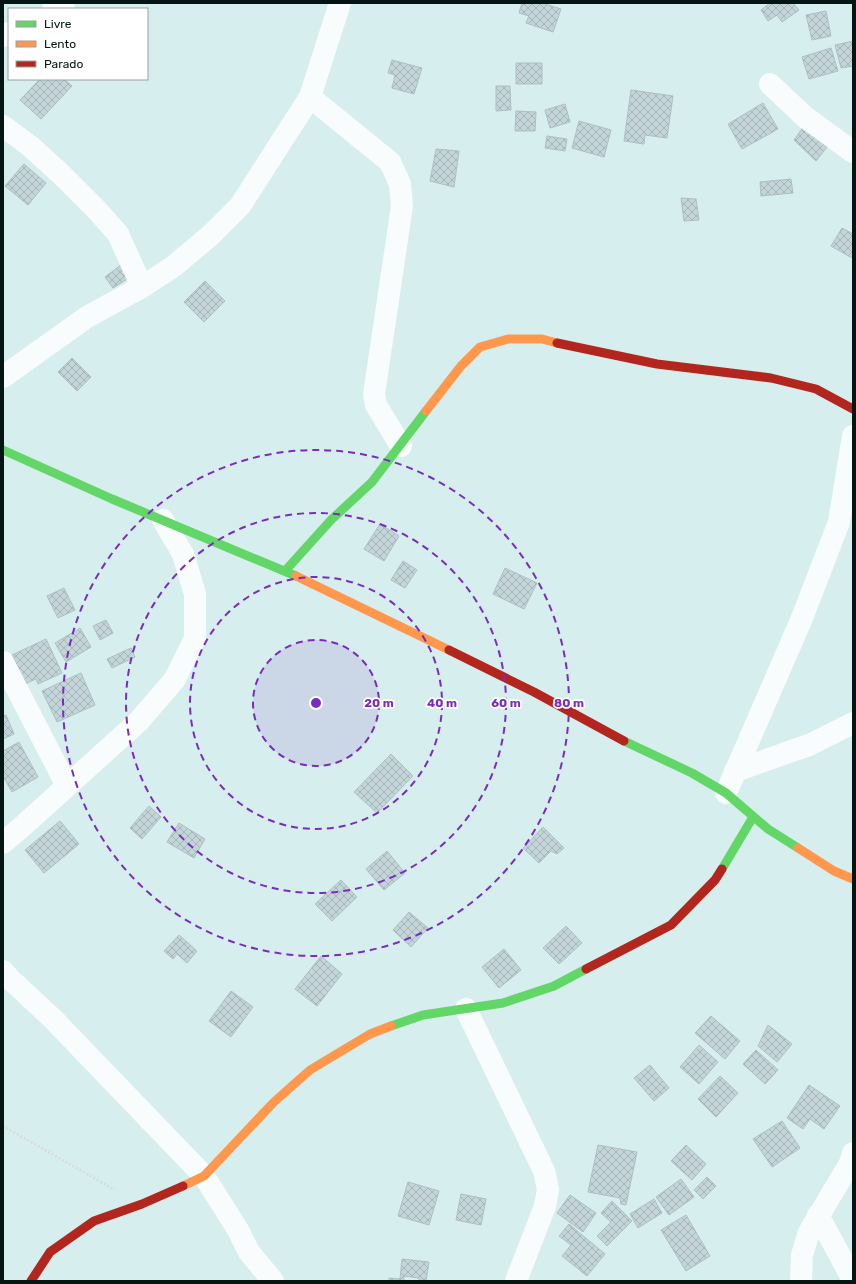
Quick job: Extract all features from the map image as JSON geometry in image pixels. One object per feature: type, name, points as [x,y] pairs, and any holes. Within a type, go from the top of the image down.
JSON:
[{"type":"street","points":[[55,8],[64,3]]},
{"type":"street","points":[[3,377],[87,317],[142,288],[174,266],[212,234],[240,206],[310,97],[340,3]]},
{"type":"street","points":[[770,84],[805,117],[853,152]]},
{"type":"street","points":[[310,97],[390,162],[400,184],[402,206],[374,394],[376,405],[401,446]]},
{"type":"street","points":[[3,126],[30,146],[63,176],[96,209],[118,234],[142,288]]},
{"type":"street","points":[[285,571],[331,520],[372,482],[462,366],[480,347],[508,339],[542,338],[579,348],[657,364],[771,378],[816,390],[853,409]]},
{"type":"street","points":[[726,793],[802,618],[838,522],[853,436]]},
{"type":"street","points":[[3,450],[112,499],[285,571],[389,620],[534,692],[627,743],[692,773],[726,793],[768,829],[828,867],[853,879]]},
{"type":"street","points":[[3,843],[139,721],[175,679],[195,638],[195,594],[183,554],[163,520]]},
{"type":"street","points":[[3,662],[67,786]]},
{"type":"street","points":[[735,771],[809,745],[853,723]]},
{"type":"street","points":[[31,1281],[50,1252],[94,1221],[142,1204],[204,1176],[274,1102],[310,1070],[370,1034],[423,1015],[503,1004],[554,986],[671,925],[715,880],[753,816]]},
{"type":"street","points":[[3,971],[53,1019],[204,1176],[238,1230],[249,1252],[273,1281]]},
{"type":"street","points":[[466,1009],[544,1171],[548,1189],[545,1206],[516,1281]]},
{"type":"street","points":[[801,1281],[802,1254],[809,1232],[850,1162],[853,1153]]},
{"type":"street","points":[[818,1215],[853,1280]]},
{"type":"path","points":[[3,1126],[100,1183],[142,1204]]},
{"type":"building","points":[[522,3],[542,3],[561,9],[553,32],[526,23],[529,16],[519,13]]},
{"type":"building","points":[[770,3],[793,3],[799,10],[782,22],[777,15],[768,21],[761,10]]},
{"type":"building","points":[[826,11],[831,36],[812,40],[806,15]]},
{"type":"building","points":[[853,41],[853,66],[841,68],[835,45]]},
{"type":"building","points":[[831,48],[838,71],[809,79],[802,57]]},
{"type":"building","points":[[392,60],[422,68],[414,94],[392,88],[395,75],[388,73]]},
{"type":"building","points":[[516,63],[542,63],[542,84],[516,84]]},
{"type":"building","points":[[39,80],[65,80],[72,86],[41,119],[20,100]]},
{"type":"building","points":[[496,86],[510,86],[511,110],[496,111]]},
{"type":"building","points":[[631,90],[673,96],[667,138],[645,135],[644,144],[624,141]]},
{"type":"building","points":[[763,103],[778,129],[742,149],[728,124]]},
{"type":"building","points":[[565,104],[570,122],[550,128],[545,110]]},
{"type":"building","points":[[516,111],[536,112],[535,131],[515,131]]},
{"type":"building","points":[[579,121],[611,130],[604,157],[572,148]]},
{"type":"building","points":[[804,126],[827,147],[816,161],[794,140]]},
{"type":"building","points":[[547,136],[567,139],[565,151],[545,148]]},
{"type":"building","points":[[436,149],[459,151],[454,187],[430,181]]},
{"type":"building","points":[[24,164],[46,183],[28,205],[5,186]]},
{"type":"building","points":[[791,179],[793,193],[761,196],[760,182]]},
{"type":"building","points":[[681,198],[696,199],[699,220],[684,221]]},
{"type":"building","points":[[842,228],[853,234],[852,258],[831,246]]},
{"type":"building","points":[[121,265],[130,277],[113,288],[105,277]]},
{"type":"building","points":[[205,281],[225,301],[204,322],[184,302]]},
{"type":"building","points":[[72,358],[91,377],[77,391],[58,372]]},
{"type":"building","points":[[380,524],[399,536],[384,561],[364,549]]},
{"type":"building","points":[[403,561],[417,570],[405,588],[391,580]]},
{"type":"building","points":[[505,568],[537,583],[524,609],[493,594]]},
{"type":"building","points":[[64,588],[75,610],[58,618],[47,596]]},
{"type":"building","points":[[106,620],[113,633],[100,640],[93,626]]},
{"type":"building","points":[[80,628],[91,647],[66,662],[55,643]]},
{"type":"building","points":[[46,639],[62,673],[38,684],[36,679],[25,684],[12,655]]},
{"type":"building","points":[[131,648],[135,657],[112,668],[107,659]]},
{"type":"building","points":[[81,673],[95,705],[57,722],[42,691]]},
{"type":"building","points":[[6,715],[14,734],[3,739],[3,716]]},
{"type":"building","points":[[19,742],[38,777],[12,792],[3,776],[3,751]]},
{"type":"building","points":[[391,754],[413,776],[377,813],[354,792]]},
{"type":"building","points":[[149,806],[161,817],[142,839],[130,828]]},
{"type":"building","points":[[60,821],[79,844],[44,873],[25,850]]},
{"type":"building","points":[[179,823],[205,839],[194,858],[167,842]]},
{"type":"building","points":[[543,827],[564,848],[557,854],[551,851],[539,863],[523,848]]},
{"type":"building","points":[[387,851],[405,873],[384,890],[366,869]]},
{"type":"building","points":[[341,880],[357,897],[332,921],[315,904]]},
{"type":"building","points":[[409,912],[428,928],[411,947],[393,930]]},
{"type":"building","points":[[566,926],[582,943],[559,964],[543,948]]},
{"type":"building","points":[[179,935],[197,951],[187,963],[177,954],[173,959],[164,951]]},
{"type":"building","points":[[504,949],[521,970],[499,988],[482,967]]},
{"type":"building","points":[[321,956],[342,974],[317,1006],[295,989]]},
{"type":"building","points":[[231,991],[253,1007],[231,1037],[209,1021]]},
{"type":"building","points":[[711,1016],[740,1041],[725,1059],[695,1033]]},
{"type":"building","points":[[768,1025],[792,1044],[777,1062],[758,1046]]},
{"type":"building","points":[[699,1045],[718,1062],[699,1084],[680,1067]]},
{"type":"building","points":[[756,1050],[778,1070],[765,1084],[743,1064]]},
{"type":"building","points":[[650,1065],[669,1088],[654,1101],[634,1078]]},
{"type":"building","points":[[720,1076],[738,1093],[716,1117],[698,1099]]},
{"type":"building","points":[[809,1085],[840,1106],[824,1129],[810,1119],[803,1129],[787,1118]]},
{"type":"building","points":[[782,1121],[800,1148],[772,1167],[753,1139]]},
{"type":"building","points":[[598,1145],[637,1152],[626,1205],[621,1204],[620,1198],[588,1192]]},
{"type":"building","points":[[686,1145],[706,1164],[692,1180],[671,1161]]},
{"type":"building","points":[[707,1177],[716,1186],[703,1199],[694,1190]]},
{"type":"building","points":[[681,1179],[694,1197],[669,1215],[656,1197]]},
{"type":"building","points":[[408,1182],[439,1191],[429,1225],[398,1216]]},
{"type":"building","points":[[461,1194],[486,1199],[481,1225],[456,1220]]},
{"type":"building","points":[[570,1195],[596,1213],[583,1232],[557,1213]]},
{"type":"building","points":[[654,1199],[662,1213],[638,1228],[630,1214]]},
{"type":"building","points":[[612,1201],[632,1221],[607,1246],[597,1236],[611,1222],[601,1213]]},
{"type":"building","points":[[686,1215],[710,1256],[686,1271],[661,1230]]},
{"type":"building","points":[[569,1224],[605,1254],[587,1276],[562,1256],[571,1245],[559,1236]]},
{"type":"building","points":[[402,1259],[429,1262],[426,1281],[419,1281],[419,1278],[404,1276],[404,1281],[389,1281],[389,1278],[400,1279]]},
{"type":"traffic: fast","points":[[285,571],[331,520],[372,482],[426,411]]},
{"type":"traffic: fast","points":[[3,450],[112,499],[296,576]]},
{"type":"traffic: fast","points":[[624,741],[692,773],[726,793],[768,829],[798,848]]},
{"type":"traffic: fast","points":[[722,869],[753,817]]},
{"type":"traffic: fast","points":[[391,1026],[423,1015],[503,1003],[554,986],[586,969]]},
{"type":"traffic: slow","points":[[426,411],[461,366],[480,347],[508,339],[542,339],[557,343]]},
{"type":"traffic: slow","points":[[296,576],[449,650]]},
{"type":"traffic: slow","points":[[798,848],[834,871],[853,879]]},
{"type":"traffic: slow","points":[[183,1186],[204,1176],[274,1102],[310,1070],[370,1034],[391,1026]]},
{"type":"traffic: jam","points":[[557,343],[657,364],[771,378],[816,389],[853,409]]},
{"type":"traffic: jam","points":[[449,650],[534,692],[624,741]]},
{"type":"traffic: jam","points":[[586,969],[671,925],[715,880],[722,869]]},
{"type":"traffic: jam","points":[[31,1281],[50,1252],[94,1221],[142,1204],[183,1186]]}]
